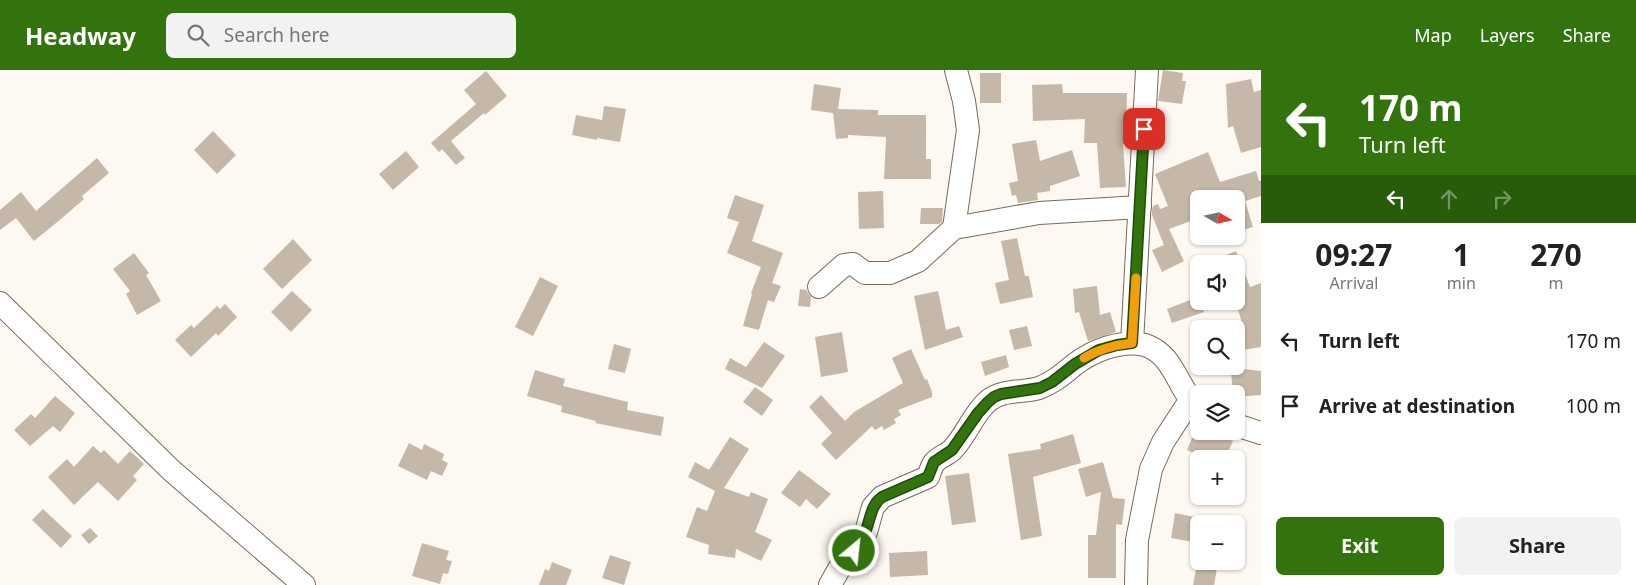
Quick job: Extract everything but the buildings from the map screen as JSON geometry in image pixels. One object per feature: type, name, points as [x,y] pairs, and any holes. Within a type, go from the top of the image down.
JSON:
[{"type":"street","points":[[954,228],[968,130],[964,101],[956,70]]},
{"type":"street","points":[[1132,343],[1147,70]]},
{"type":"street","points":[[819,287],[844,265],[853,264],[865,273],[890,273],[918,261],[954,228],[1039,213],[1140,207]]},
{"type":"street","points":[[0,303],[171,470],[304,585]]},
{"type":"street","points":[[830,585],[839,569],[854,551],[857,541],[866,532],[873,507],[877,501],[928,477],[934,462],[952,450],[988,402],[1001,394],[1040,388],[1099,350],[1132,343],[1146,346],[1159,353],[1170,365],[1190,395]]},
{"type":"street","points":[[1136,585],[1137,540],[1151,469],[1163,442],[1190,409]]},
{"type":"street","points":[[1245,427],[1261,433]]},
{"type":"slow traffic","points":[[1084,358],[1099,350],[1132,343],[1136,278]]},
{"type":"route","points":[[854,551],[857,541],[866,532],[873,507],[877,501],[928,477],[934,462],[952,450],[978,413],[994,397],[1010,392],[1040,388],[1099,350],[1132,343],[1144,129]]}]
